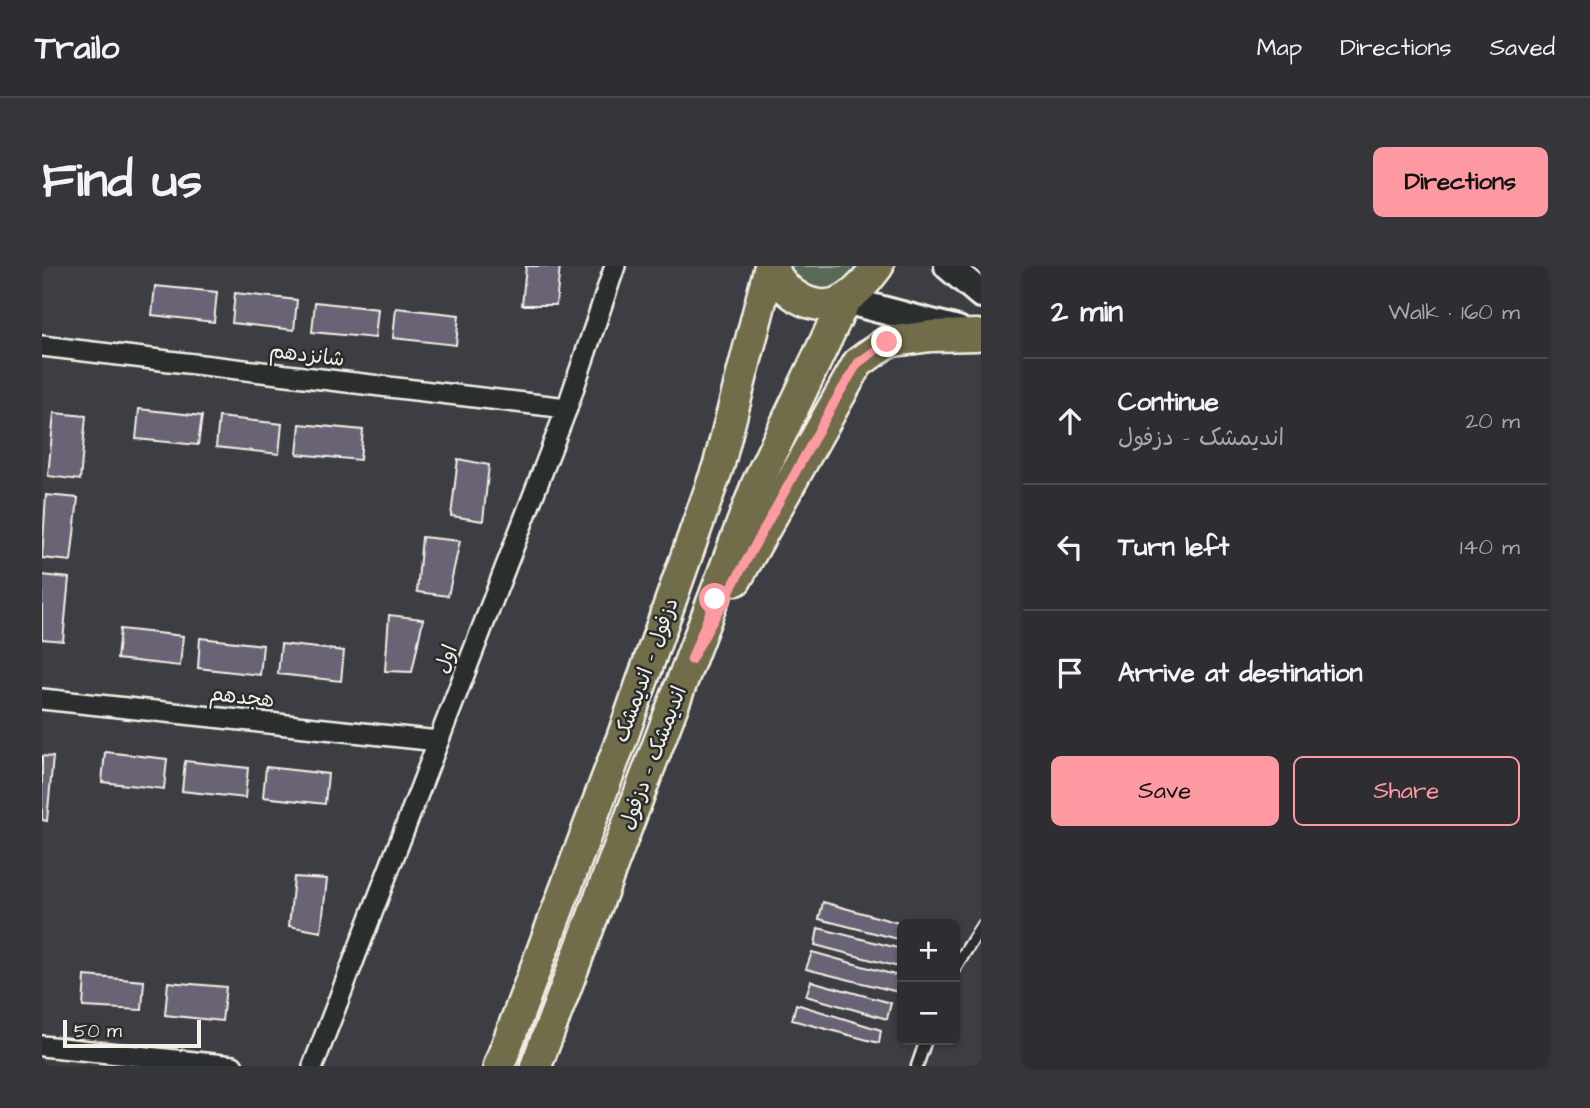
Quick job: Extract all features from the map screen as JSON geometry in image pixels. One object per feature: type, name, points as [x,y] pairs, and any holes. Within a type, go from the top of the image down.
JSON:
[{"type":"main road","points":[[771,266],[784,288],[804,301],[824,305],[845,300],[862,287],[878,266]]},
{"type":"main road","name":"دزفول - اندیمشک","points":[[499,1066],[622,738],[719,464],[771,266]]},
{"type":"main road","points":[[948,266],[981,295]]},
{"type":"main road","points":[[845,300],[979,335]]},
{"type":"main road","name":"اندیمشک - دزفول","points":[[536,1066],[757,484],[845,300]]},
{"type":"main road","points":[[691,660],[858,363],[887,342],[931,336],[979,335]]},
{"type":"street","name":"اول","points":[[313,1066],[566,408],[615,266]]},
{"type":"street","name":"شانزدهم","points":[[42,346],[566,408]]},
{"type":"street","name":"هجدهم","points":[[42,699],[438,741]]},
{"type":"street","points":[[42,1046],[233,1066]]},
{"type":"lane","points":[[960,960],[981,927]]},
{"type":"lane","points":[[917,1066],[924,1045]]},
{"type":"green space","points":[[785,266],[862,266],[839,287],[817,292],[806,288]]},
{"type":"building","points":[[526,266],[560,266],[556,305],[522,305]]},
{"type":"building","points":[[155,286],[217,292],[214,322],[152,315]]},
{"type":"building","points":[[235,293],[297,300],[294,330],[232,323]]},
{"type":"building","points":[[315,302],[378,309],[375,338],[312,332]]},
{"type":"building","points":[[396,308],[459,315],[456,345],[393,338]]},
{"type":"building","points":[[139,409],[202,416],[198,445],[136,439]]},
{"type":"building","points":[[54,413],[86,416],[80,480],[48,476]]},
{"type":"building","points":[[219,417],[282,424],[279,454],[216,447]]},
{"type":"building","points":[[300,424],[363,430],[360,460],[297,454]]},
{"type":"building","points":[[458,459],[489,465],[483,521],[451,516]]},
{"type":"building","points":[[46,495],[78,498],[71,561],[42,558]]},
{"type":"building","points":[[422,537],[460,541],[448,596],[417,592]]},
{"type":"building","points":[[42,575],[69,578],[63,641],[42,639]]},
{"type":"building","points":[[389,615],[423,619],[412,672],[385,671]]},
{"type":"building","points":[[120,629],[183,636],[180,666],[117,659]]},
{"type":"building","points":[[200,638],[263,645],[260,675],[198,668]]},
{"type":"building","points":[[281,644],[344,651],[341,681],[278,674]]},
{"type":"building","points":[[105,752],[167,759],[164,789],[102,782]]},
{"type":"building","points":[[42,756],[53,757],[47,821],[42,820]]},
{"type":"building","points":[[185,761],[248,768],[245,798],[182,791]]},
{"type":"building","points":[[266,767],[328,774],[325,804],[263,797]]},
{"type":"building","points":[[294,877],[327,879],[321,932],[289,926]]},
{"type":"building","points":[[823,902],[897,923],[897,939],[819,919]]},
{"type":"building","points":[[818,928],[897,948],[897,967],[815,945]]},
{"type":"building","points":[[812,952],[897,976],[897,992],[806,969]]},
{"type":"building","points":[[85,976],[144,981],[142,1010],[83,1007]]},
{"type":"building","points":[[811,981],[891,1003],[887,1019],[806,996]]},
{"type":"building","points":[[168,982],[226,987],[222,1021],[165,1015]]},
{"type":"building","points":[[796,1004],[881,1030],[879,1043],[792,1020]]},
{"type":"route","points":[[715,599],[691,660],[858,363],[887,342]]}]
